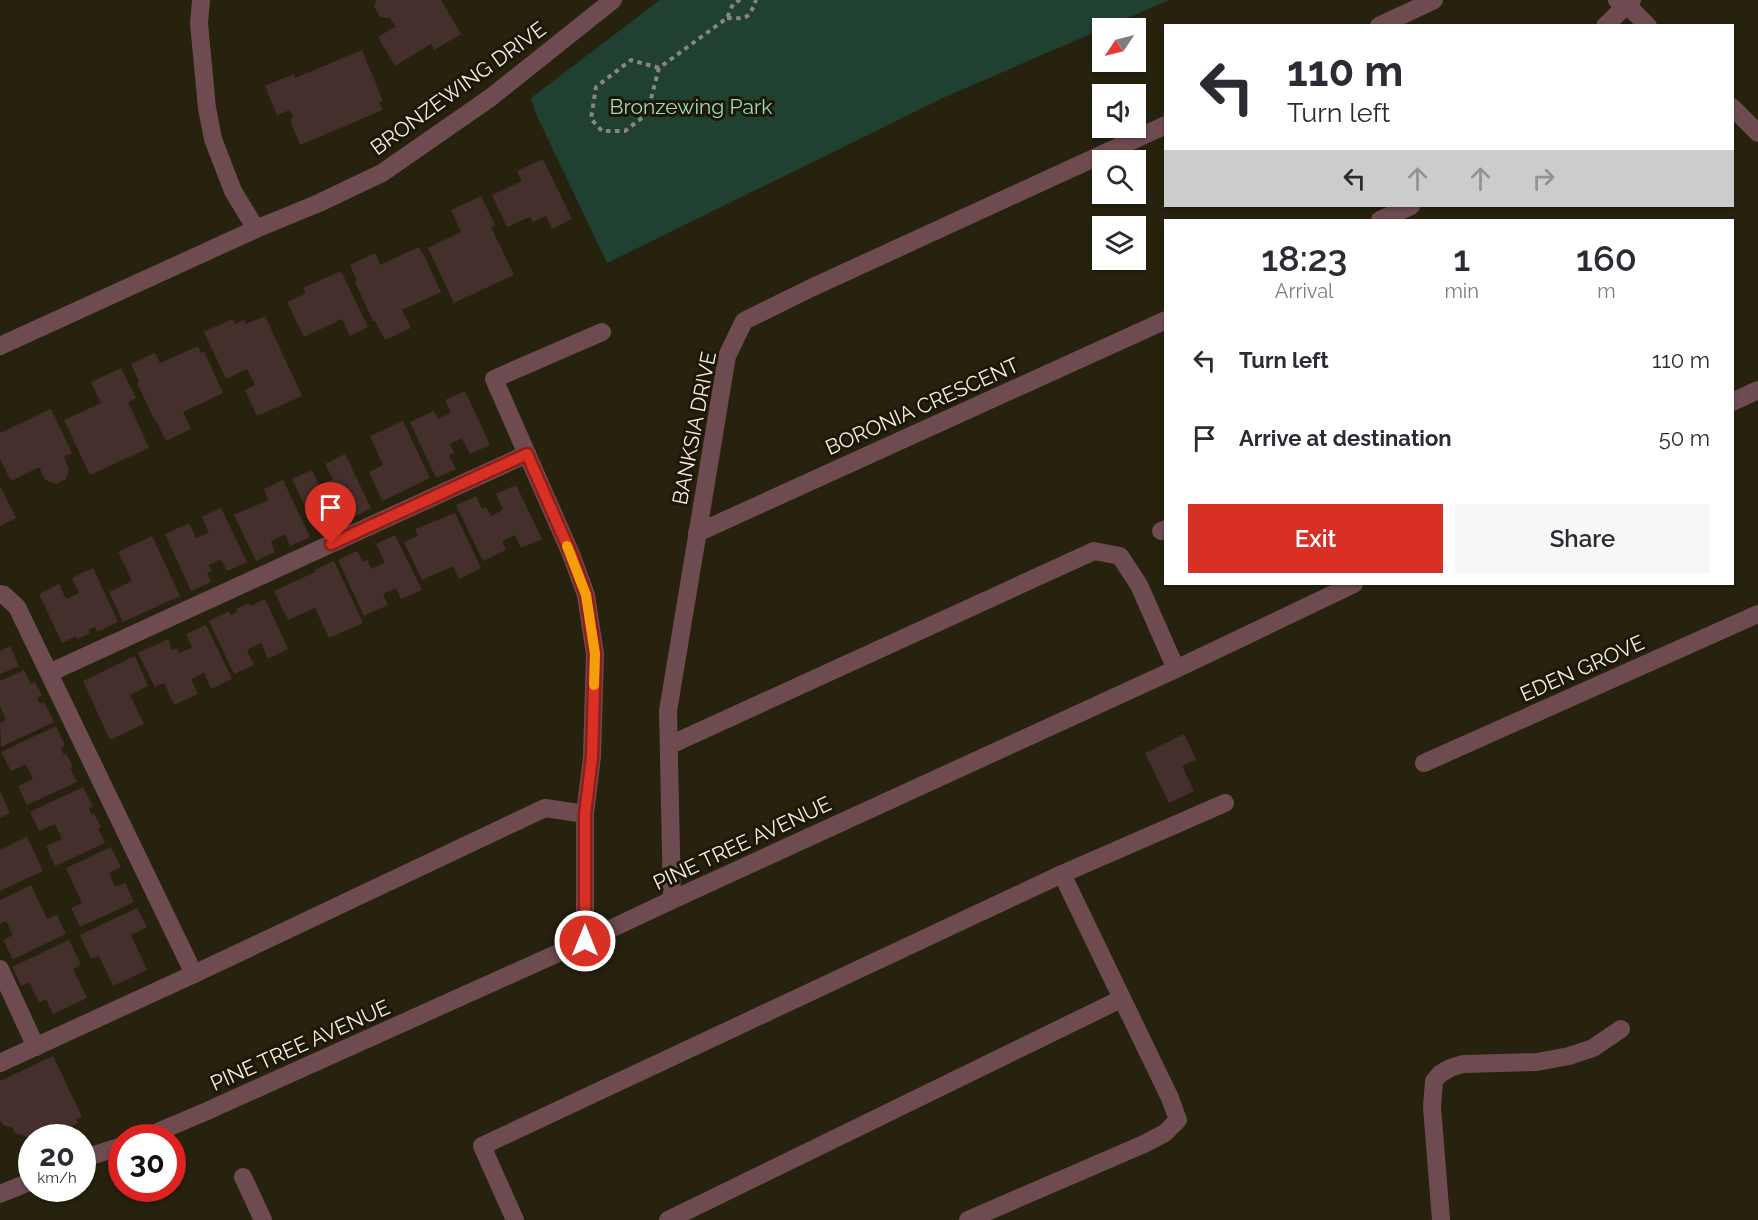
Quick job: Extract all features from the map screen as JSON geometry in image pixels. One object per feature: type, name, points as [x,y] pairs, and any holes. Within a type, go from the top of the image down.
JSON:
[{"type":"street","points":[[201,0],[199,23],[207,108],[213,139],[233,191],[256,229]]},
{"type":"street","name":"BRONZEWING DRIVE","points":[[0,346],[256,229],[319,204],[381,173],[490,98],[613,0]]},
{"type":"street","points":[[1383,24],[1434,0]]},
{"type":"street","points":[[1607,24],[1625,2],[1646,24]]},
{"type":"street","points":[[1734,109],[1757,130]]},
{"type":"street","name":"BANKSIA DRIVE","points":[[672,900],[668,711],[727,356],[744,321],[1164,126]]},
{"type":"street","points":[[1382,219],[1409,207]]},
{"type":"street","name":"BORONIA CRESCENT","points":[[698,533],[1164,321]]},
{"type":"street","points":[[585,941],[585,814],[592,757],[595,654],[586,595],[571,554],[494,379],[602,332]]},
{"type":"street","points":[[1734,401],[1758,390]]},
{"type":"street","points":[[49,673],[527,454]]},
{"type":"street","points":[[670,745],[1094,551],[1120,556],[1139,585],[1176,669]]},
{"type":"street","name":"PINE TREE AVENUE","points":[[176,1124],[585,941],[1176,669],[1352,585]]},
{"type":"street","points":[[0,594],[17,607],[194,974]]},
{"type":"street","name":"EDEN GROVE","points":[[1424,763],[1758,614]]},
{"type":"street","points":[[515,1220],[482,1146],[1062,874],[1225,803]]},
{"type":"street","points":[[0,1064],[545,808],[585,814]]},
{"type":"street","points":[[968,1220],[1144,1144],[1165,1133],[1178,1120],[1170,1098],[1062,874]]},
{"type":"street","points":[[0,969],[36,1047]]},
{"type":"street","points":[[668,1220],[1121,999]]},
{"type":"street","points":[[1441,1220],[1432,1107],[1434,1080],[1440,1074],[1463,1064],[1537,1062],[1569,1056],[1593,1048],[1620,1029]]},
{"type":"street","points":[[243,1176],[263,1220]]},
{"type":"street","points":[[0,1194],[18,1187]]},
{"type":"path","points":[[659,68],[631,60],[596,87],[591,119],[602,131],[625,130],[647,114],[659,68],[727,18],[733,4],[740,0]]},
{"type":"path","points":[[727,18],[743,19],[750,14],[756,0]]},
{"type":"green space","name":"Bronzewing Park","points":[[660,0],[1169,0],[1127,18],[1092,18],[1092,33],[945,97],[607,263],[536,114],[531,98]]},
{"type":"building","points":[[376,0],[441,0],[461,34],[434,50],[431,44],[395,66],[378,37],[396,26],[389,17],[380,17],[374,6]]},
{"type":"building","points":[[362,50],[383,101],[379,102],[383,110],[300,145],[290,120],[293,118],[290,110],[277,115],[265,86],[294,74],[295,78]]},
{"type":"building","points":[[543,159],[572,219],[552,229],[546,216],[533,222],[530,217],[507,227],[492,195],[522,181],[517,171]]},
{"type":"building","points":[[481,196],[495,225],[491,227],[514,275],[454,303],[428,248],[461,232],[451,210]]},
{"type":"building","points":[[419,247],[441,292],[402,310],[411,328],[385,340],[373,321],[355,282],[357,281],[350,265],[375,253],[380,265]]},
{"type":"building","points":[[341,271],[368,327],[350,336],[342,319],[304,337],[287,302],[306,293],[303,288]]},
{"type":"building","points":[[265,316],[302,396],[257,416],[245,390],[255,385],[247,369],[226,379],[204,332],[232,319],[235,324],[244,320],[246,324]]},
{"type":"building","points":[[198,346],[201,353],[204,351],[223,393],[183,412],[191,429],[166,441],[137,383],[139,382],[131,364],[155,353],[160,363]]},
{"type":"building","points":[[121,368],[136,398],[128,402],[149,448],[90,475],[64,420],[101,403],[91,382]]},
{"type":"building","points":[[465,391],[490,445],[470,454],[462,438],[450,444],[454,453],[449,455],[456,469],[436,478],[410,422],[434,411],[438,419],[451,413],[445,400]]},
{"type":"building","points":[[51,409],[72,453],[64,457],[69,469],[66,479],[56,484],[45,480],[39,467],[11,481],[0,459],[0,433]]},
{"type":"building","points":[[403,421],[430,478],[382,501],[369,472],[383,465],[370,436]]},
{"type":"building","points":[[345,454],[371,508],[351,518],[348,513],[342,516],[344,519],[330,525],[329,522],[315,529],[292,479],[312,470],[319,485],[333,479],[325,464]]},
{"type":"building","points":[[283,480],[310,537],[290,546],[285,534],[271,541],[275,552],[256,561],[234,515],[268,500],[264,489]]},
{"type":"building","points":[[516,485],[542,539],[521,548],[515,535],[502,541],[506,550],[483,561],[456,505],[476,496],[482,509],[486,507],[491,516],[503,510],[496,494]]},
{"type":"building","points":[[0,486],[16,518],[0,526]]},
{"type":"building","points":[[221,508],[247,562],[227,571],[221,559],[209,565],[212,571],[207,573],[211,582],[191,591],[165,534],[189,523],[196,538],[209,533],[202,517]]},
{"type":"building","points":[[455,513],[481,568],[459,579],[453,566],[422,580],[404,542],[418,536],[415,529]]},
{"type":"building","points":[[395,535],[422,590],[401,599],[396,588],[383,594],[388,605],[364,616],[338,560],[357,551],[363,562],[367,560],[371,569],[385,563],[376,544]]},
{"type":"building","points":[[152,536],[180,596],[123,622],[109,592],[132,581],[118,552]]},
{"type":"building","points":[[334,561],[363,623],[329,638],[315,608],[288,620],[274,591]]},
{"type":"building","points":[[93,568],[118,622],[97,632],[95,627],[88,630],[90,633],[77,639],[76,636],[62,643],[39,594],[59,584],[66,599],[79,593],[72,578]]},
{"type":"building","points":[[265,599],[288,649],[268,659],[261,643],[247,650],[254,665],[234,674],[209,621],[229,611],[231,615],[237,612],[236,609]]},
{"type":"building","points":[[206,625],[232,679],[211,689],[204,673],[191,679],[198,694],[174,705],[164,683],[155,687],[138,653],[168,639],[172,650],[177,648],[179,653],[192,648],[186,634]]},
{"type":"building","points":[[10,646],[19,666],[0,674],[0,651]]},
{"type":"building","points":[[135,656],[148,686],[130,695],[144,724],[110,740],[83,681]]},
{"type":"building","points":[[24,670],[31,684],[35,682],[42,696],[37,697],[40,704],[44,702],[54,722],[1,747],[0,723],[6,720],[0,706],[0,681]]},
{"type":"building","points":[[56,726],[65,746],[61,748],[73,767],[70,768],[77,782],[27,805],[18,786],[33,779],[26,764],[11,771],[1,752]]},
{"type":"building","points":[[1184,734],[1196,760],[1182,766],[1194,791],[1169,803],[1145,753]]},
{"type":"building","points":[[83,787],[93,807],[89,808],[92,815],[94,813],[101,827],[98,828],[105,843],[55,866],[46,846],[62,839],[55,824],[39,831],[30,812]]},
{"type":"building","points":[[0,791],[10,813],[0,818]]},
{"type":"building","points":[[27,837],[43,871],[0,891],[0,850]]},
{"type":"building","points":[[111,847],[121,867],[109,873],[115,887],[125,883],[134,902],[80,927],[71,908],[82,903],[66,868]]},
{"type":"building","points":[[31,885],[47,919],[57,915],[66,934],[13,959],[3,940],[13,935],[6,921],[0,924],[0,900]]},
{"type":"building","points":[[137,908],[147,927],[131,935],[147,970],[113,986],[99,956],[91,959],[80,935]]},
{"type":"building","points":[[69,940],[81,965],[73,969],[87,998],[53,1014],[46,999],[39,1003],[29,982],[21,986],[12,967]]},
{"type":"building","points":[[53,1056],[82,1117],[76,1119],[78,1123],[76,1124],[18,1124],[18,1134],[14,1132],[13,1128],[0,1122],[0,1081]]},
{"type":"slow traffic","points":[[567,546],[586,595],[595,654],[594,685]]},
{"type":"route","points":[[331,544],[527,454],[571,554],[586,595],[595,654],[592,757],[585,814],[585,941]]}]
